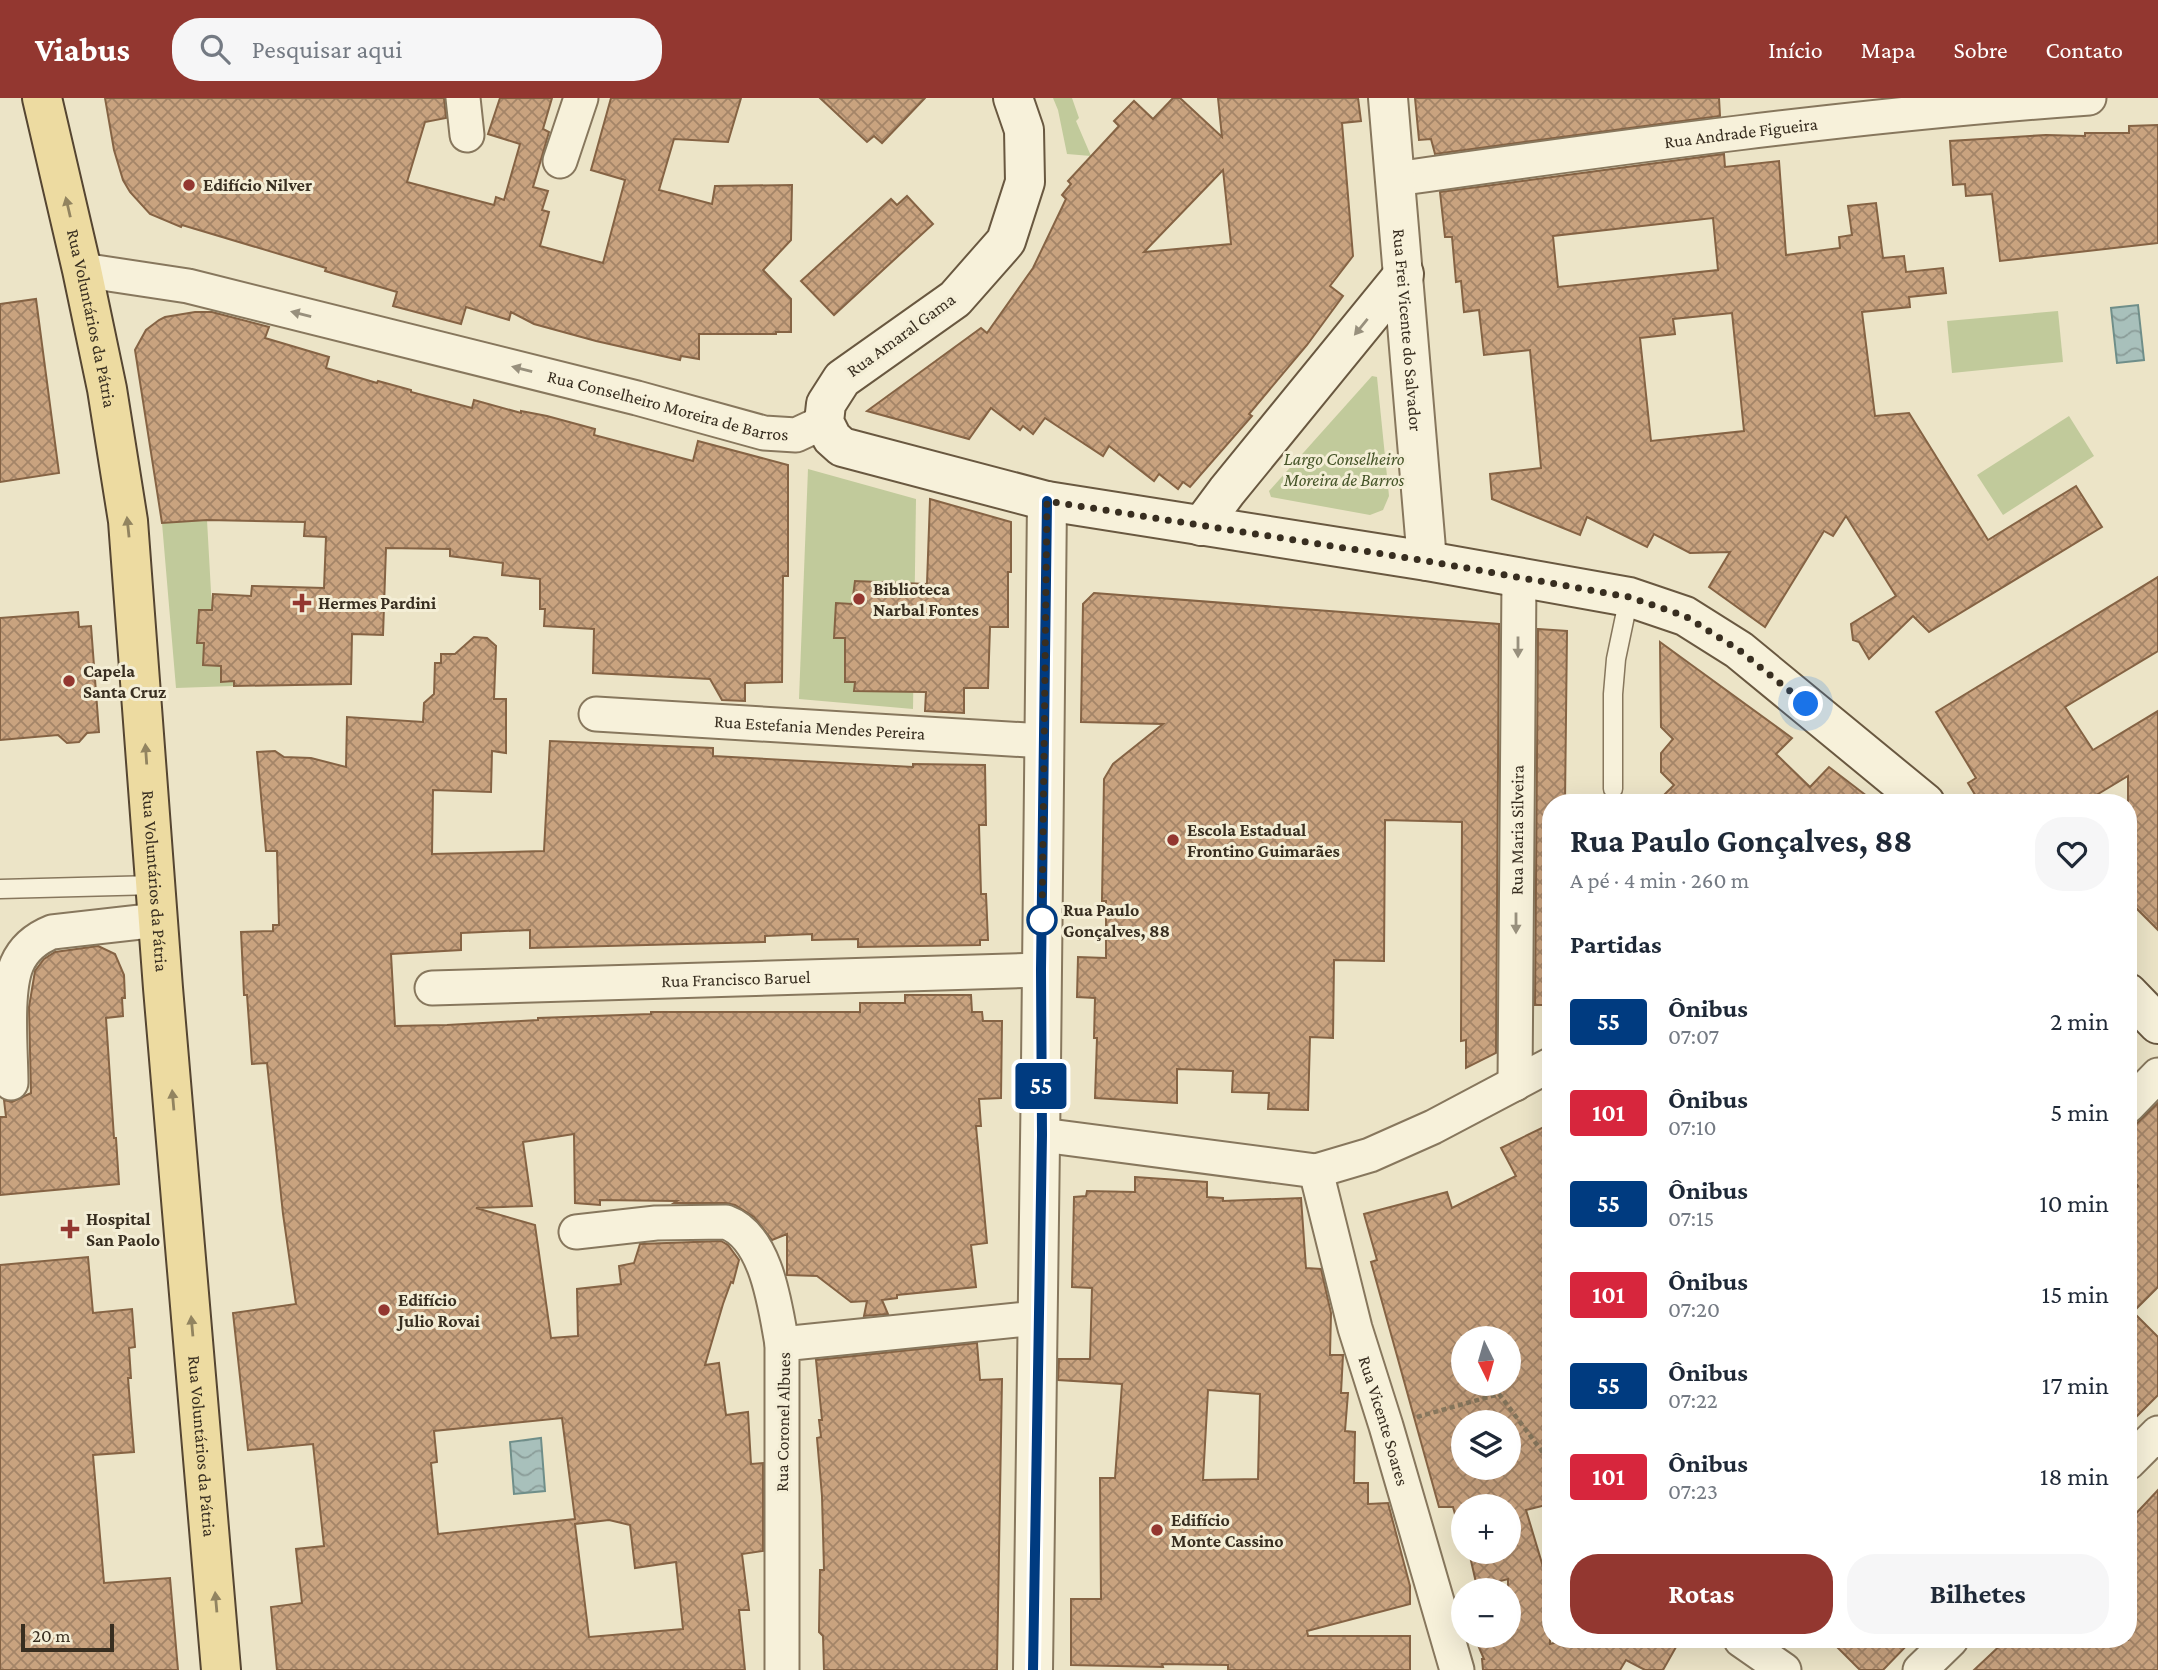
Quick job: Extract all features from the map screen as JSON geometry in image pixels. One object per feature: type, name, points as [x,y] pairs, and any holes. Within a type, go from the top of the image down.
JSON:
[{"type":"main road","name":"Rua Voluntários da Pátria","points":[[42,98],[107,389],[128,521],[157,902],[222,1670]]},
{"type":"main road","name":"Rua Amaral Gama","points":[[824,422],[826,404],[842,379],[954,299],[1006,241],[1025,182],[1024,130],[1013,98]]},
{"type":"main road","name":"Rua Frei Vicente do Salvador","points":[[1388,98],[1427,561]]},
{"type":"main road","points":[[1201,526],[1404,274]]},
{"type":"main road","points":[[824,422],[832,438],[842,447],[1047,501],[1427,561],[1629,597],[1685,616],[1739,650],[1914,794]]},
{"type":"main road","points":[[1033,1670],[1042,1135],[1041,970],[1047,501]]},
{"type":"main road","points":[[2137,1002],[2158,1024]]},
{"type":"street","points":[[463,98],[467,135]]},
{"type":"street","points":[[560,161],[581,98]]},
{"type":"street","name":"Rua Andrade Figueira","points":[[1396,179],[1692,137],[1954,108],[2089,98]]},
{"type":"street","name":"Rua Conselheiro Moreira de Barros","points":[[82,270],[188,286],[637,398],[764,433],[796,435],[824,422]]},
{"type":"street","name":"Rua Maria Silveira","points":[[1515,1084],[1519,578]]},
{"type":"street","name":"Rua Estefania Mendes Pereira","points":[[596,714],[1044,741]]},
{"type":"street","points":[[11,1083],[11,987],[17,964],[27,947],[41,936],[52,932],[157,902]]},
{"type":"street","name":"Rua Francisco Baruel","points":[[432,988],[1041,970]]},
{"type":"street","points":[[1042,1135],[1316,1171],[1382,1149],[1433,1127],[1542,1069]]},
{"type":"street","points":[[2137,1097],[2158,1075]]},
{"type":"street","name":"Rua Vicente Soares","points":[[1316,1171],[1355,1328],[1457,1670]]},
{"type":"street","points":[[576,1232],[656,1223],[726,1222],[736,1226],[753,1242],[775,1304],[782,1344]]},
{"type":"street","name":"Rua Coronel Albues","points":[[782,1670],[782,1344],[1037,1318]]},
{"type":"street","points":[[2137,1454],[2158,1433]]},
{"type":"street","points":[[1752,1648],[1784,1670]]},
{"type":"street","points":[[1920,1670],[1943,1648]]},
{"type":"lane","points":[[1613,789],[1613,694],[1616,659],[1629,597]]},
{"type":"lane","points":[[0,889],[157,902]]},
{"type":"path","points":[[1386,1426],[1499,1394],[1542,1451]]},
{"type":"green space","points":[[1053,98],[1072,98],[1079,118],[1076,121],[1091,156],[1067,154]]},
{"type":"green space","points":[[2058,311],[2063,362],[1952,373],[1947,321]]},
{"type":"green space","name":"Largo Conselheiro Moreira de Barros","points":[[1372,376],[1377,377],[1389,496],[1383,510],[1370,515],[1271,497],[1269,491]]},
{"type":"green space","points":[[2069,416],[2094,456],[2003,515],[1977,475]]},
{"type":"green space","name":"Biblioteca Narbal Fontes","points":[[808,469],[916,499],[913,709],[799,699]]},
{"type":"green space","points":[[207,520],[212,610],[199,610],[198,643],[204,643],[203,665],[221,666],[234,681],[234,686],[176,688],[162,523]]},
{"type":"water","points":[[2138,305],[2144,360],[2117,363],[2111,308]]},
{"type":"water","points":[[541,1438],[545,1491],[514,1494],[510,1442]]},
{"type":"building","points":[[105,98],[444,98],[446,118],[425,122],[407,182],[494,205],[496,197],[504,200],[520,144],[488,134],[500,98],[552,98],[543,129],[549,132],[533,187],[548,191],[542,210],[549,212],[540,246],[603,263],[625,180],[591,170],[611,98],[741,98],[728,142],[674,139],[659,190],[712,204],[715,186],[792,185],[791,240],[763,270],[791,299],[791,332],[699,334],[699,359],[681,356],[680,360],[534,324],[511,312],[509,320],[466,307],[461,324],[393,306],[397,292],[325,271],[326,268],[182,225],[181,227],[150,214],[123,180],[114,150]]},
{"type":"building","points":[[820,98],[925,98],[882,143],[874,136],[867,142]]},
{"type":"building","points":[[1173,98],[1180,98],[1222,137],[1218,98],[1358,98],[1361,121],[1342,123],[1353,256],[1330,286],[1343,296],[1307,345],[1249,414],[1252,416],[1190,487],[1183,482],[1178,489],[1159,474],[1154,481],[1109,446],[1103,456],[1045,418],[1033,434],[1023,426],[1020,430],[991,408],[969,439],[867,411],[981,328],[987,333],[1033,268],[1066,199],[1062,195],[1071,184],[1068,181],[1119,126],[1114,121],[1134,101],[1153,119]],"holes":[[[1223,170],[1231,244],[1144,252]]]},
{"type":"building","points":[[1415,98],[1719,98],[1720,116],[1435,154],[1431,139],[1419,140]]},
{"type":"building","points":[[2158,125],[2158,243],[2000,261],[1992,194],[1966,196],[1965,184],[1953,185],[1950,141],[2129,133],[2129,126]]},
{"type":"building","points":[[1724,154],[1725,167],[1779,161],[1786,255],[1840,248],[1839,237],[1852,235],[1848,206],[1876,203],[1883,258],[1904,256],[1906,272],[1943,268],[1946,293],[1909,297],[1910,307],[1862,312],[1875,416],[1909,413],[1988,540],[2076,486],[2102,527],[1929,632],[1913,616],[1869,659],[1859,642],[1853,640],[1851,624],[1896,596],[1846,516],[1833,536],[1824,531],[1765,627],[1709,587],[1730,552],[1690,553],[1654,534],[1647,547],[1587,517],[1580,535],[1492,499],[1490,474],[1541,468],[1530,350],[1484,355],[1479,310],[1464,312],[1461,281],[1456,282],[1452,237],[1445,237],[1440,192]],"holes":[[[1713,218],[1718,270],[1558,287],[1553,236]],[[1732,313],[1744,431],[1651,441],[1640,338],[1675,334],[1673,319]]]},
{"type":"building","points":[[907,196],[933,224],[834,315],[801,281],[891,199],[897,205]]},
{"type":"building","points":[[36,299],[59,473],[0,482],[0,304]]},
{"type":"building","points":[[195,312],[212,312],[269,327],[265,338],[329,357],[326,368],[472,408],[474,400],[521,413],[547,416],[595,429],[594,435],[693,461],[698,441],[788,465],[788,576],[783,576],[782,682],[745,683],[745,701],[722,700],[710,679],[593,673],[594,629],[544,626],[545,609],[540,609],[540,579],[502,575],[503,563],[450,556],[450,549],[386,548],[383,635],[352,634],[351,684],[234,686],[234,681],[221,682],[221,666],[203,665],[204,643],[197,643],[199,610],[212,610],[213,594],[251,596],[252,586],[324,588],[326,537],[304,536],[305,522],[207,520],[162,523],[135,350],[146,330],[159,320]]},
{"type":"building","points":[[930,499],[1011,522],[1008,627],[990,627],[988,688],[964,688],[964,713],[925,711],[926,692],[854,691],[855,682],[845,682],[845,638],[834,638],[836,603],[852,604],[855,581],[927,584]]},
{"type":"building","points":[[2158,577],[2158,651],[2065,707],[2093,750],[2158,711],[2158,930],[2137,909],[2137,794],[2128,794],[2128,776],[2098,794],[1975,794],[1968,783],[1976,778],[1936,712]]},
{"type":"building","points":[[1094,593],[1499,624],[1496,1053],[1466,1068],[1466,1040],[1461,1041],[1462,822],[1385,820],[1384,961],[1334,960],[1333,1038],[1310,1037],[1308,1110],[1268,1109],[1269,1093],[1232,1092],[1233,1071],[1177,1069],[1177,1103],[1095,1098],[1095,998],[1077,997],[1078,957],[1106,958],[1106,901],[1102,901],[1104,779],[1113,764],[1163,724],[1081,722],[1083,604]]},
{"type":"building","points":[[78,612],[79,627],[91,626],[99,732],[87,733],[79,742],[67,743],[58,735],[0,740],[0,618]]},
{"type":"building","points":[[1538,629],[1567,631],[1565,794],[1542,794],[1542,1005],[1535,1005]]},
{"type":"building","points":[[474,637],[487,638],[496,646],[494,699],[506,699],[506,753],[492,751],[491,792],[433,790],[432,854],[544,851],[550,741],[713,748],[713,756],[913,767],[913,764],[985,765],[986,825],[979,825],[981,894],[986,894],[988,940],[980,940],[980,945],[858,947],[858,939],[812,940],[812,934],[765,936],[765,942],[530,948],[530,930],[461,933],[461,950],[391,954],[395,1026],[651,1012],[860,1012],[860,1003],[905,1003],[905,995],[971,995],[972,1012],[982,1012],[983,1021],[1002,1021],[1001,1098],[979,1099],[981,1126],[976,1126],[987,1243],[971,1245],[976,1287],[897,1295],[897,1298],[882,1300],[888,1314],[864,1316],[867,1301],[851,1302],[817,1276],[787,1275],[787,1234],[772,1240],[754,1217],[735,1205],[600,1200],[600,1205],[575,1203],[574,1134],[523,1142],[532,1206],[476,1208],[535,1225],[551,1338],[578,1336],[577,1289],[621,1284],[619,1266],[634,1263],[640,1244],[721,1241],[728,1245],[739,1260],[705,1365],[719,1363],[726,1415],[748,1412],[751,1464],[763,1463],[763,1551],[742,1554],[749,1610],[739,1610],[745,1670],[277,1670],[271,1607],[302,1603],[296,1549],[324,1546],[313,1444],[248,1450],[233,1313],[296,1304],[283,1214],[267,1063],[252,1064],[247,995],[244,995],[241,932],[273,931],[273,925],[279,925],[277,851],[266,851],[257,752],[275,751],[284,757],[311,758],[346,767],[347,717],[423,722],[424,703],[434,694],[435,663],[441,663],[441,654],[455,654]],"holes":[[[562,1418],[575,1519],[438,1534],[431,1463],[437,1462],[434,1431]],[[609,1520],[630,1525],[635,1568],[676,1562],[683,1629],[589,1637],[575,1524]]]},
{"type":"building","points":[[1660,642],[1792,738],[1776,754],[1810,787],[1829,767],[1864,794],[1665,794],[1674,785],[1661,772],[1661,753],[1673,739],[1661,727]]},
{"type":"building","points":[[98,946],[115,954],[124,975],[123,1016],[106,1018],[119,1184],[0,1195],[0,1117],[6,1117],[4,1100],[12,1102],[31,1093],[29,1007],[35,971],[44,959],[55,952]]},
{"type":"building","points":[[2158,1103],[2158,1287],[2137,1308],[2138,1186],[2137,1123]]},
{"type":"building","points":[[1542,1128],[1542,1506],[1526,1510],[1542,1563],[1542,1648],[1675,1648],[1663,1670],[1645,1670],[1626,1660],[1620,1670],[1483,1670],[1484,1659],[1479,1648],[1521,1648],[1521,1578],[1475,1578],[1472,1564],[1521,1564],[1521,1494],[1451,1494],[1451,1507],[1439,1507],[1371,1262],[1377,1260],[1364,1214],[1447,1192],[1452,1208],[1516,1176],[1501,1148]]},
{"type":"building","points":[[1135,1177],[1207,1182],[1207,1197],[1223,1198],[1223,1201],[1301,1198],[1306,1268],[1321,1269],[1331,1313],[1330,1355],[1343,1355],[1341,1393],[1348,1393],[1345,1431],[1355,1432],[1354,1483],[1368,1483],[1368,1504],[1388,1503],[1410,1586],[1410,1604],[1307,1631],[1308,1636],[1410,1636],[1410,1670],[1228,1670],[1228,1665],[1071,1665],[1071,1599],[1101,1599],[1100,1478],[1115,1478],[1122,1384],[1058,1380],[1059,1359],[1090,1359],[1092,1288],[1072,1287],[1074,1197],[1086,1196],[1087,1191],[1135,1192]],"holes":[[[1208,1390],[1260,1394],[1258,1479],[1203,1480]]]},
{"type":"building","points":[[88,1257],[93,1313],[132,1309],[135,1347],[129,1348],[131,1378],[128,1378],[134,1452],[93,1455],[104,1583],[170,1578],[178,1670],[0,1670],[0,1265]]},
{"type":"building","points":[[2137,1316],[2158,1337],[2158,1395],[2137,1416]]},
{"type":"building","points":[[977,1343],[980,1380],[1002,1379],[997,1670],[824,1670],[823,1636],[819,1632],[820,1570],[824,1570],[817,1438],[821,1437],[819,1420],[822,1420],[816,1360]]},
{"type":"building","points":[[2158,1490],[2158,1670],[1974,1670],[1997,1648],[2137,1648],[2137,1512]]},
{"type":"building","points":[[1838,1648],[1904,1648],[1883,1670],[1860,1670]]},
{"type":"bus line","name":"55","points":[[1033,1670],[1042,1135],[1041,970],[1047,501]]},
{"type":"place","name":"Edifício Nilver","points":[[189,185]]},
{"type":"place","name":"Biblioteca Narbal Fontes","points":[[859,599]]},
{"type":"place","name":"Hermes Pardini","points":[[302,603]]},
{"type":"place","name":"Capela Santa Cruz","points":[[69,681]]},
{"type":"place","name":"Escola Estadual Frontino Guimarães","points":[[1173,840]]},
{"type":"place","name":"Rua Paulo Gonçalves, 88","points":[[1042,920]]},
{"type":"place","name":"Hospital San Paolo","points":[[70,1229]]},
{"type":"place","name":"Edifício Julio Rovai","points":[[384,1310]]},
{"type":"place","name":"Edifício Monte Cassino","points":[[1157,1530]]},
{"type":"route","points":[[1042,920],[1047,501],[1427,561],[1629,597],[1685,616],[1739,650],[1806,704]]}]
